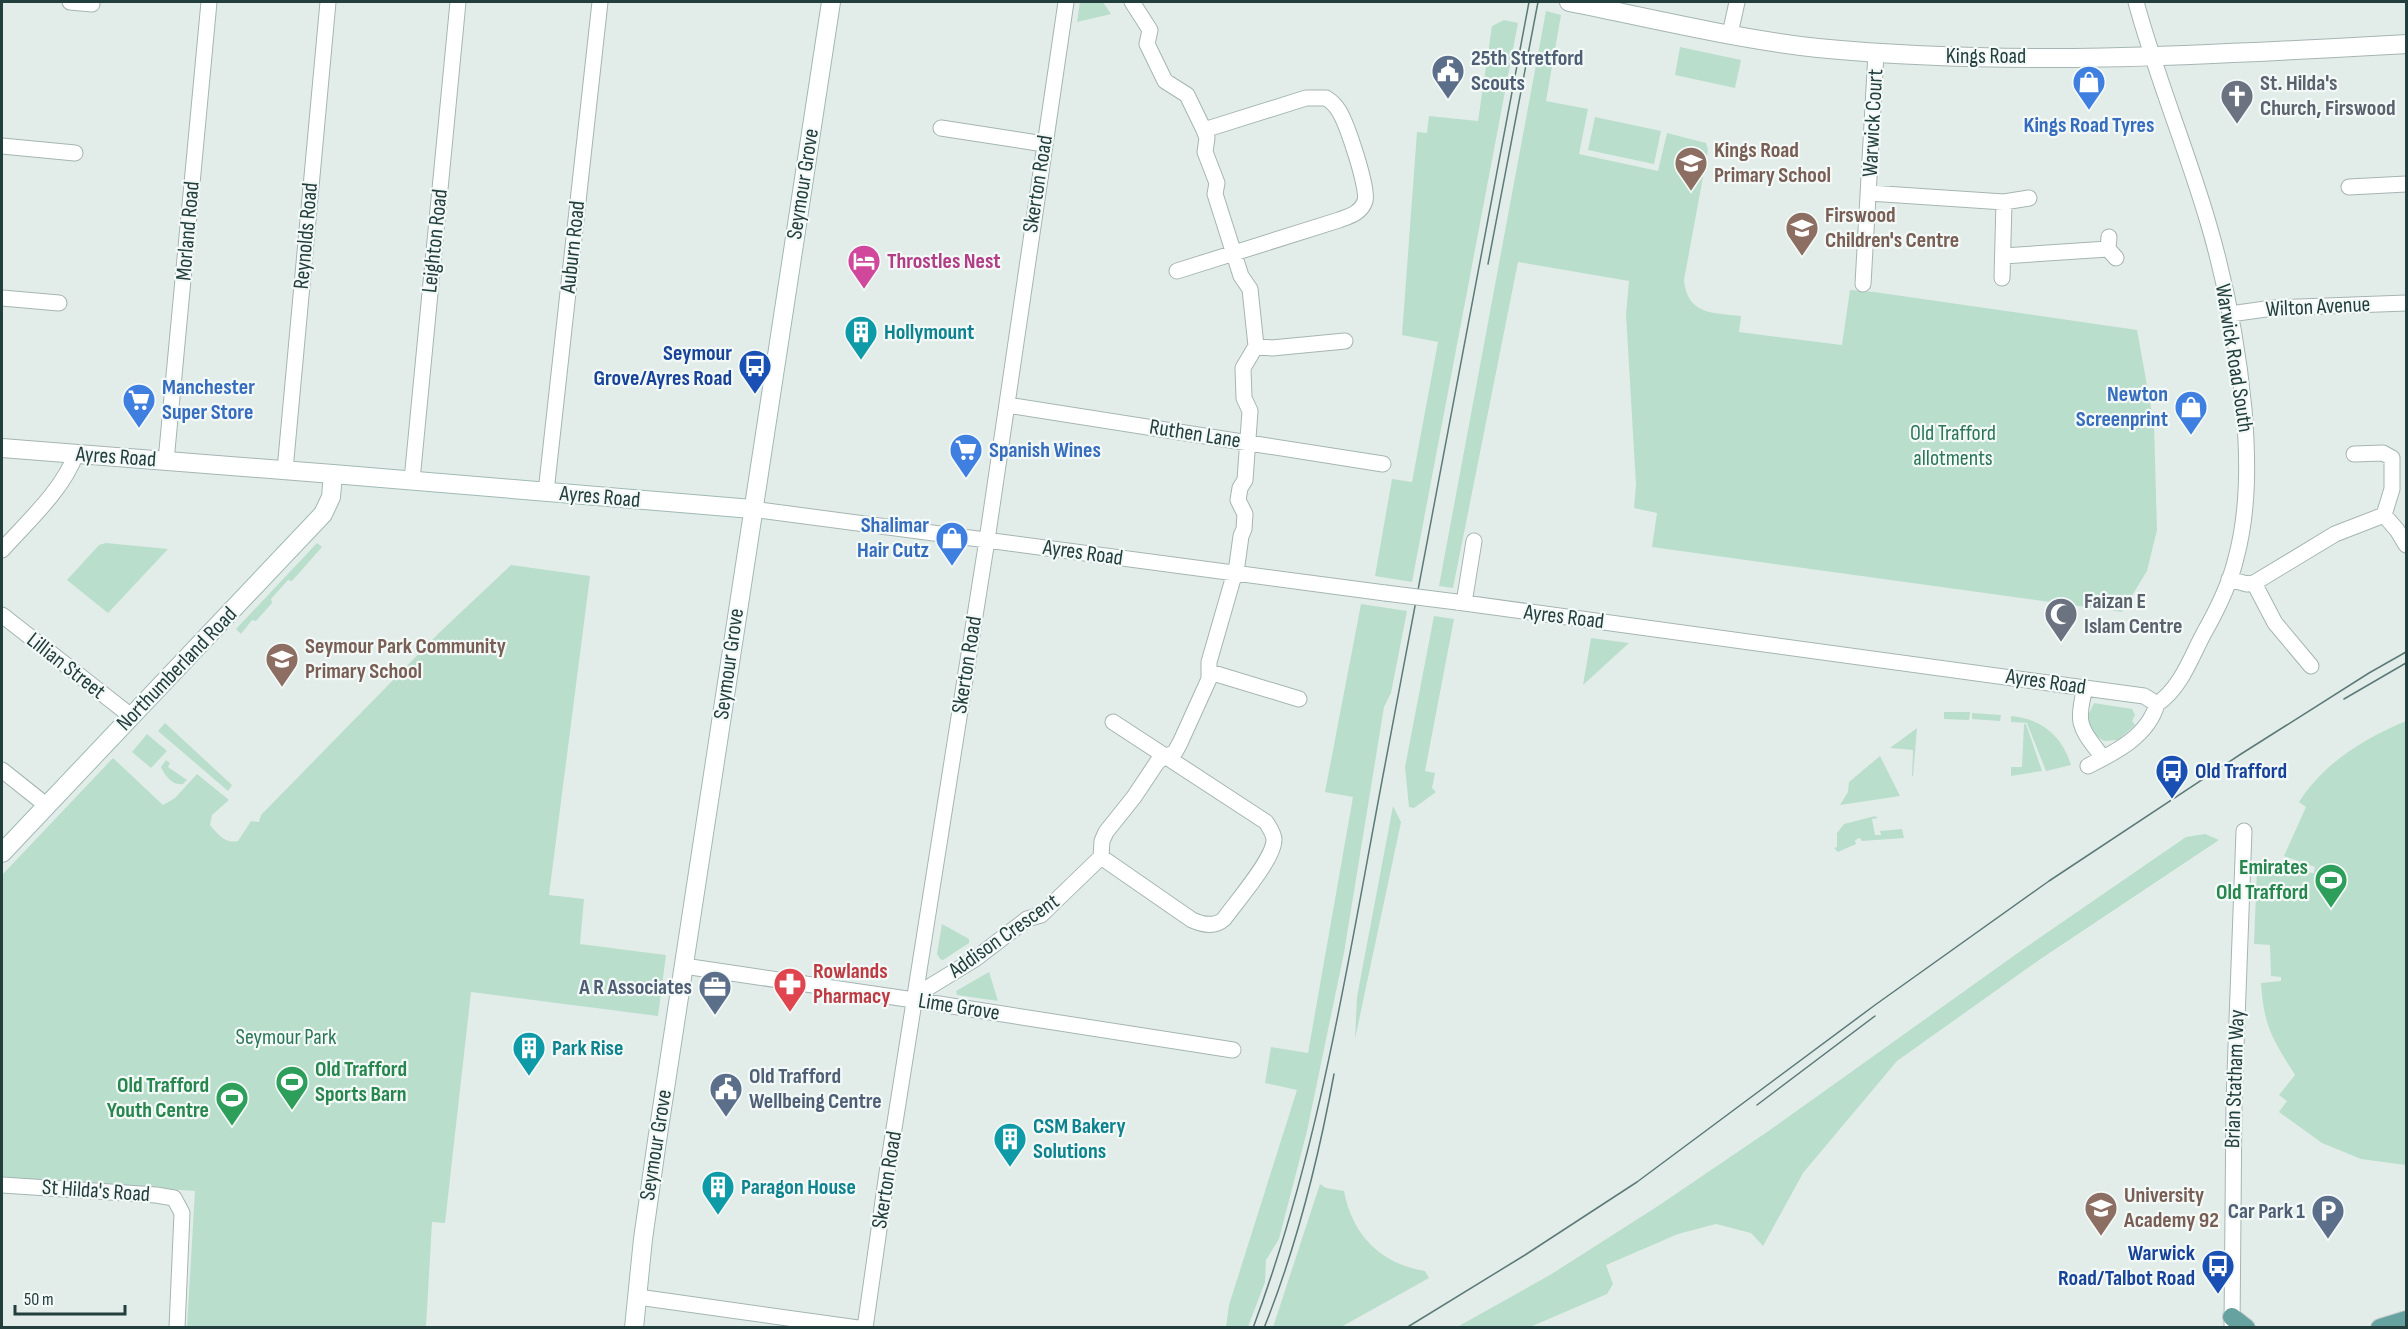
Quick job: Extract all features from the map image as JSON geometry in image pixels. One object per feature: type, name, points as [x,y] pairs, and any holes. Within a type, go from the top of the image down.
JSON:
[{"type":"main road","name":"Seymour Grove","points":[[634,1328],[646,1212],[831,2]]},
{"type":"main road","name":"Kings Road","points":[[1569,2],[1623,7],[1730,34],[1816,48],[1876,53],[2151,56],[2406,44]]},
{"type":"main road","name":"Ayres Road","points":[[2,448],[412,480],[752,510]]},
{"type":"main road","name":"Northumberland Road","points":[[2,853],[325,512],[331,497],[333,474]]},
{"type":"main road","points":[[2379,1328],[2406,1320]]},
{"type":"street","points":[[70,2],[92,4]]},
{"type":"street","name":"Morland Road","points":[[166,461],[209,2]]},
{"type":"street","name":"Reynolds Road","points":[[285,470],[328,2]]},
{"type":"street","name":"Leighton Road","points":[[412,480],[458,2]]},
{"type":"street","name":"Auburn Road","points":[[546,492],[600,2]]},
{"type":"street","name":"Skerton Road","points":[[865,1328],[987,540],[1066,2]]},
{"type":"street","points":[[1113,722],[1167,756],[1266,822],[1274,839],[1271,852],[1224,919],[1215,924],[1204,924],[1192,920],[1101,857],[1102,841],[1106,832],[1134,797],[1158,761],[1167,756],[1175,752],[1185,734],[1210,672],[1209,662],[1244,529],[1245,514],[1238,500],[1240,488],[1245,480],[1250,411],[1244,398],[1243,368],[1256,346],[1250,289],[1241,276],[1215,194],[1216,183],[1205,152],[1207,138],[1187,94],[1165,81],[1148,47],[1150,30],[1132,2]]},
{"type":"street","points":[[1730,34],[1737,2]]},
{"type":"street","name":"Warwick Road South","points":[[2088,766],[2134,739],[2154,717],[2157,704],[2167,697],[2176,685],[2211,620],[2229,579],[2241,535],[2247,462],[2241,385],[2230,314],[2208,221],[2151,56],[2136,2]]},
{"type":"street","name":"Warwick Court","points":[[1863,284],[1876,53]]},
{"type":"street","points":[[1177,271],[1357,213],[1365,200],[1364,182],[1340,113],[1326,98],[1306,98],[1204,130]]},
{"type":"street","points":[[941,128],[1044,144]]},
{"type":"street","points":[[2,146],[75,153]]},
{"type":"street","points":[[2349,187],[2406,184]]},
{"type":"street","name":"Warwick Court","points":[[1869,194],[2004,202],[2030,198]]},
{"type":"street","points":[[2001,278],[2004,202]]},
{"type":"street","points":[[2003,256],[2111,248]]},
{"type":"street","points":[[2,298],[59,303]]},
{"type":"street","name":"Wilton Avenue","points":[[2230,314],[2273,308],[2406,303]]},
{"type":"street","points":[[1256,346],[1272,348],[1345,341]]},
{"type":"street","name":"Ruthen Lane","points":[[1007,405],[1383,464]]},
{"type":"street","points":[[2354,454],[2383,453],[2392,458],[2392,489],[2384,516]]},
{"type":"street","points":[[2,550],[60,484],[70,470],[76,454]]},
{"type":"street","name":"Ayres Road","points":[[752,510],[2144,696],[2157,704]]},
{"type":"street","points":[[2229,579],[2247,584],[2254,583],[2335,534],[2384,516]]},
{"type":"street","points":[[2384,516],[2406,544]]},
{"type":"street","points":[[1460,603],[1474,541]]},
{"type":"street","points":[[2254,583],[2275,623],[2311,666]]},
{"type":"street","name":"Lillian Street","points":[[2,615],[131,716]]},
{"type":"street","points":[[1210,672],[1299,699]]},
{"type":"street","points":[[2085,688],[2080,710],[2081,726],[2103,758]]},
{"type":"street","points":[[2,770],[46,805]]},
{"type":"street","name":"Brian Statham Way","points":[[2237,1324],[2234,1101],[2244,831]]},
{"type":"street","name":"Addison Crescent","points":[[916,998],[975,959],[1027,919],[1041,915],[1101,857]]},
{"type":"street","name":"Lime Grove","points":[[684,966],[916,998],[1233,1050]]},
{"type":"street","name":"St Hilda's Road","points":[[2,1185],[174,1198],[182,1213],[177,1328]]},
{"type":"street","points":[[638,1297],[858,1328]]},
{"type":"green space","points":[[1080,2],[1103,2],[1111,14],[1077,22]]},
{"type":"green space","name":"Old Trafford allotments","points":[[1546,11],[1561,15],[1546,101],[1588,109],[1579,154],[1658,171],[1667,133],[1706,143],[1708,150],[1684,280],[1690,300],[1696,306],[1712,313],[1741,316],[1739,332],[1842,345],[1850,290],[2137,330],[2154,424],[2157,530],[2147,571],[2122,612],[1652,547],[1657,513],[1634,508],[1636,485],[1626,314],[1629,281],[1518,262],[1453,588],[1439,586]]},
{"type":"green space","points":[[1504,20],[1518,23],[1412,582],[1375,576],[1392,479],[1412,482],[1438,342],[1402,335],[1417,132],[1427,133],[1429,116],[1478,121],[1492,26]]},
{"type":"green space","points":[[1680,47],[1741,60],[1735,88],[1675,75]]},
{"type":"green space","points":[[1595,117],[1661,131],[1654,164],[1588,150]]},
{"type":"green space","points":[[106,543],[168,549],[108,613],[67,580],[99,545]]},
{"type":"green space","points":[[317,543],[322,547],[292,581],[288,580],[271,599],[272,603],[256,621],[252,620],[241,634],[236,629]]},
{"type":"green space","name":"Seymour Park","points":[[511,565],[590,576],[549,895],[584,899],[580,944],[666,955],[658,1016],[471,992],[445,1223],[432,1222],[426,1327],[187,1327],[195,1191],[2,1177],[2,875],[113,758],[163,805],[175,798],[197,774],[229,800],[212,815],[210,825],[226,840],[238,841],[251,821],[259,822],[261,815],[440,632]]},
{"type":"green space","points":[[1361,604],[1407,611],[1391,693],[1384,707],[1344,953],[1307,1131],[1279,1239],[1266,1260],[1265,1282],[1248,1327],[1226,1327],[1229,1305],[1297,1090],[1265,1083],[1271,1047],[1308,1053],[1353,797],[1325,792]]},
{"type":"green space","points":[[1434,616],[1454,619],[1425,771],[1435,773],[1432,788],[1436,792],[1414,808],[1409,807],[1405,767]]},
{"type":"green space","points":[[1591,638],[1629,643],[1583,685]]},
{"type":"green space","points":[[2094,703],[2132,709],[2135,715],[2132,721],[2135,725],[2118,740],[2104,741],[2093,734],[2087,718]]},
{"type":"green space","points":[[1944,712],[1970,712],[1969,720],[1944,719]]},
{"type":"green space","points":[[1972,713],[2001,715],[2000,721],[1972,719]]},
{"type":"green space","points":[[2011,716],[2032,721],[2049,731],[2062,746],[2071,765],[2046,771],[2027,723],[2011,722]]},
{"type":"green space","name":"Emirates Old Trafford","points":[[2406,721],[2406,1165],[2361,1159],[2322,1143],[2279,1112],[2287,1101],[2279,1095],[2295,1075],[2270,1032],[2264,1011],[2261,983],[2281,981],[2281,977],[2271,976],[2270,945],[2254,944],[2257,867],[2314,873],[2315,867],[2284,856],[2306,807],[2299,802],[2320,775],[2346,754],[2360,744]]},
{"type":"green space","points":[[165,723],[232,785],[228,791],[158,731]]},
{"type":"green space","points":[[2024,724],[2026,724],[2042,771],[2011,776],[2011,767],[2022,767]]},
{"type":"green space","points":[[1917,728],[1912,776],[1913,750],[1890,748]]},
{"type":"green space","points":[[147,734],[167,751],[151,768],[132,752]]},
{"type":"green space","points":[[1880,756],[1900,796],[1840,805],[1848,792],[1849,782]]},
{"type":"green space","points":[[166,760],[170,763],[168,767],[187,780],[183,784],[173,782],[165,774],[161,767]]},
{"type":"green space","points":[[1393,806],[1401,822],[1355,1039],[1357,997]]},
{"type":"green space","points":[[1875,816],[1878,818],[1872,819],[1875,835],[1881,835],[1880,831],[1902,829],[1904,838],[1862,841],[1860,838],[1855,840],[1856,844],[1838,852],[1834,848],[1837,847],[1837,833],[1844,824]]},
{"type":"green space","points":[[2205,834],[2219,840],[2039,960],[1897,1061],[1803,1173],[1763,1246],[1751,1233],[1716,1224],[1678,1234],[1606,1265],[1613,1284],[1607,1294],[1530,1327],[1457,1327],[1550,1275],[1658,1206],[1770,1130],[2022,950],[2186,837]]},
{"type":"green space","points":[[942,924],[969,939],[969,943],[943,960],[937,954]]},
{"type":"green space","points":[[989,972],[998,1001],[957,995],[956,991]]},
{"type":"green space","points":[[1320,1184],[1326,1188],[1344,1191],[1354,1221],[1371,1245],[1395,1262],[1425,1271],[1429,1278],[1341,1327],[1273,1327]]},
{"type":"tram line","points":[[1253,1328],[1277,1259],[1297,1190],[1331,1049],[1529,2]]},
{"type":"tram line","points":[[1488,264],[1538,2]]},
{"type":"tram line","points":[[1406,1328],[1525,1255],[1637,1182],[1875,1005],[2049,881],[2241,754],[2406,652]]},
{"type":"tram line","points":[[2344,699],[2406,663]]},
{"type":"tram line","points":[[1757,1105],[1875,1016]]},
{"type":"tram line","points":[[1264,1328],[1287,1266],[1305,1203],[1334,1074]]},
{"type":"place","name":"25th Stretford Scouts","points":[[1448,100]]},
{"type":"place","name":"Kings Road Tyres","points":[[2089,111]]},
{"type":"place","name":"St. Hilda's Church, Firswood","points":[[2237,125]]},
{"type":"place","name":"Kings Road Primary School","points":[[1691,192]]},
{"type":"place","name":"Firswood Children's Centre","points":[[1802,257]]},
{"type":"place","name":"Throstles Nest","points":[[864,290]]},
{"type":"place","name":"Hollymount","points":[[861,361]]},
{"type":"place","name":"Seymour Grove/Ayres Road","points":[[755,395]]},
{"type":"place","name":"Manchester Super Store","points":[[139,429]]},
{"type":"place","name":"Newton Screenprint","points":[[2191,436]]},
{"type":"place","name":"Spanish Wines","points":[[966,479]]},
{"type":"place","name":"Shalimar Hair Cutz","points":[[952,567]]},
{"type":"place","name":"Faizan E Islam Centre","points":[[2061,643]]},
{"type":"place","name":"Seymour Park Community Primary School","points":[[282,688]]},
{"type":"place","name":"Old Trafford","points":[[2172,800]]},
{"type":"place","name":"Emirates Old Trafford","points":[[2331,909]]},
{"type":"place","name":"Rowlands Pharmacy","points":[[790,1013]]},
{"type":"place","name":"A R Associates","points":[[715,1016]]},
{"type":"place","name":"Park Rise","points":[[529,1077]]},
{"type":"place","name":"Old Trafford Sports Barn","points":[[292,1111]]},
{"type":"place","name":"Old Trafford Wellbeing Centre","points":[[726,1118]]},
{"type":"place","name":"Old Trafford Youth Centre","points":[[232,1127]]},
{"type":"place","name":"CSM Bakery Solutions","points":[[1010,1168]]},
{"type":"place","name":"Paragon House","points":[[718,1216]]},
{"type":"place","name":"University Academy 92","points":[[2101,1237]]},
{"type":"place","name":"Car Park 1","points":[[2328,1240]]},
{"type":"place","name":"Warwick Road/Talbot Road","points":[[2218,1295]]}]
